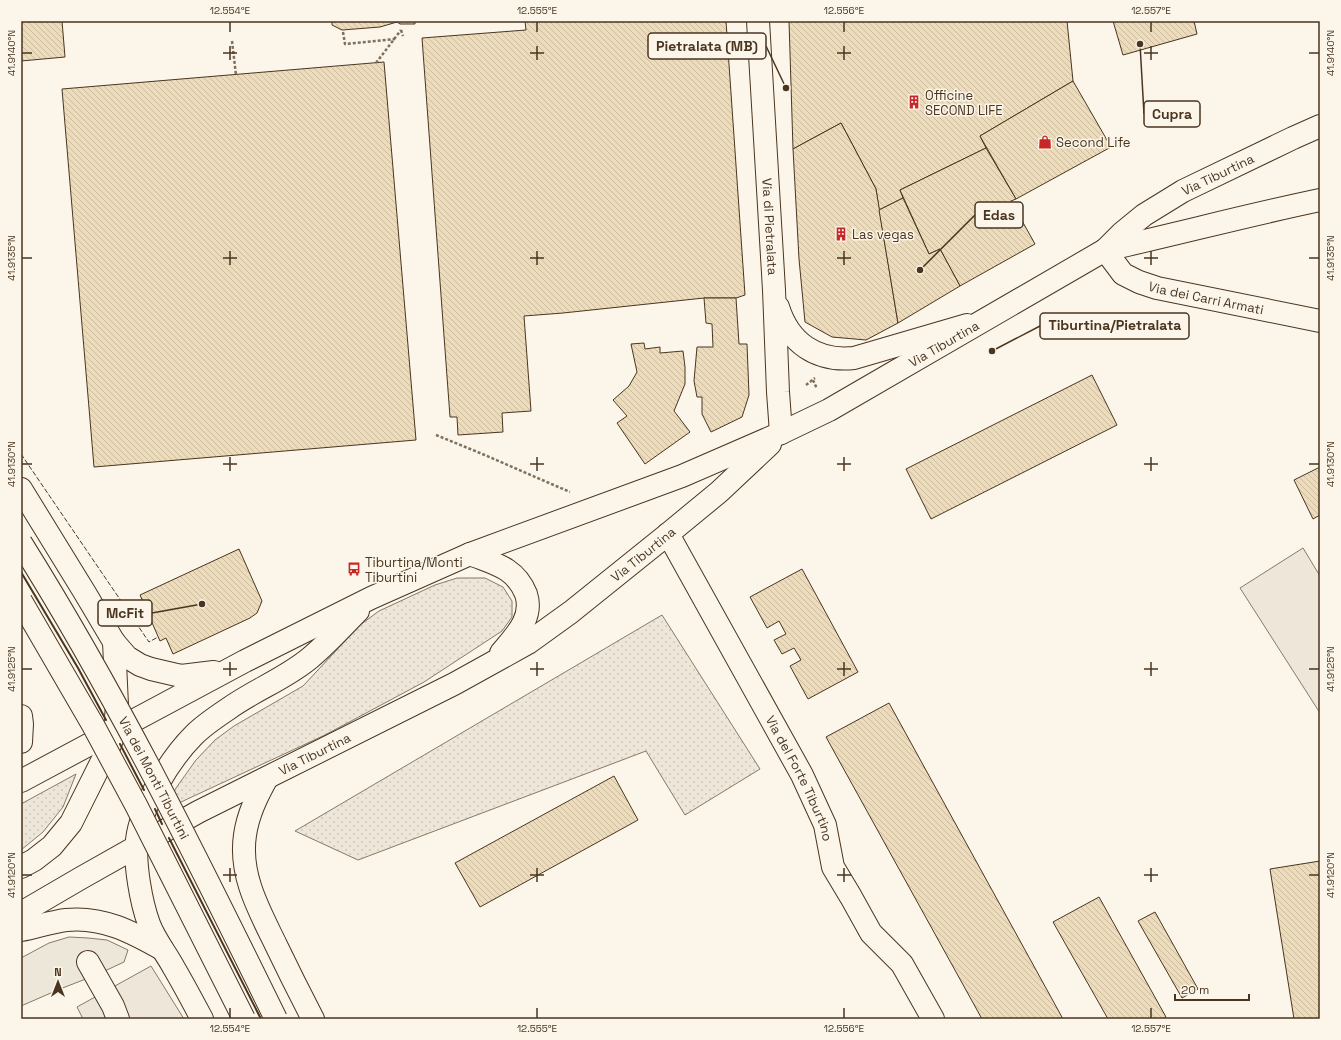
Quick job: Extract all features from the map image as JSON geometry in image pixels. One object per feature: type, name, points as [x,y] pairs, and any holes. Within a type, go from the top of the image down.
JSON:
[{"type":"main road","name":"Via di Pietralata","points":[[758,21],[781,433]]},
{"type":"main road","name":"Via Tiburtina","points":[[21,781],[245,661],[371,598],[470,554],[682,476],[781,433],[839,404],[1105,250],[1122,233],[1144,215],[1182,191],[1320,126]]},
{"type":"main road","name":"Via Tiburtina","points":[[1105,250],[1161,238],[1239,217],[1320,200]]},
{"type":"main road","name":"Via dei Carri Armati","points":[[1105,250],[1123,274],[1151,286],[1320,321]]},
{"type":"main road","points":[[774,290],[783,321],[792,335],[806,348],[825,357],[835,359],[846,359],[860,356],[981,321]]},
{"type":"main road","name":"Via Tiburtina","points":[[21,913],[198,812],[454,684],[528,643],[572,612],[668,534],[718,492],[781,433]]},
{"type":"main road","points":[[21,489],[114,642],[127,657],[140,665],[167,674],[182,676],[212,672],[245,661]]},
{"type":"main road","name":"Via del Forte Tiburtino","points":[[668,534],[802,775],[825,825],[833,867],[871,933],[902,964],[933,1019]]},
{"type":"main road","name":"Via dei Monti Tiburtini","points":[[21,543],[62,610],[153,776],[220,904],[276,1019]]},
{"type":"main road","name":"Via Tiburtina","points":[[470,554],[507,570],[523,586],[528,601],[526,618],[518,633],[494,662]]},
{"type":"main road","name":"Via Tiburtina","points":[[202,1019],[153,933],[146,916],[140,886],[137,847],[141,823],[152,795],[182,749],[195,735],[228,708],[287,675],[311,658],[371,598]]},
{"type":"main road","points":[[21,601],[100,738],[244,1019]]},
{"type":"main road","points":[[21,867],[34,860],[52,846],[71,823],[110,745],[115,731],[117,705],[114,642]]},
{"type":"main road","points":[[21,716],[21,742]]},
{"type":"main road","points":[[266,778],[246,825],[243,853],[244,868],[256,905],[313,1019]]},
{"type":"main road","points":[[21,930],[64,920],[88,920],[108,923],[121,928],[163,950]]},
{"type":"main road","points":[[88,962],[113,1006],[118,1019]]},
{"type":"path","points":[[376,63],[401,30],[403,36]]},
{"type":"path","points":[[343,32],[344,44],[395,39]]},
{"type":"path","points":[[232,41],[236,75]]},
{"type":"path","points":[[813,380],[817,390]]},
{"type":"path","points":[[436,435],[570,492]]},
{"type":"shaded area","points":[[1303,548],[1320,576],[1320,713],[1240,588]]},
{"type":"shaded area","points":[[457,578],[485,578],[503,587],[512,601],[512,617],[502,631],[424,682],[325,735],[166,809],[176,788],[196,760],[215,740],[234,726],[303,686],[360,625],[379,611],[435,585]]},
{"type":"shaded area","points":[[662,615],[760,769],[685,815],[646,751],[358,860],[295,831]]},
{"type":"shaded area","points":[[76,774],[63,807],[43,832],[21,850],[21,804]]},
{"type":"shaded area","points":[[69,937],[107,940],[128,950],[124,962],[21,1006],[21,958],[49,943]]},
{"type":"shaded area","points":[[151,966],[184,1019],[83,1019],[77,1007]]},
{"type":"building","points":[[21,21],[62,21],[65,57],[21,61]]},
{"type":"building","points":[[332,21],[415,21],[415,24],[400,24],[397,22],[380,27],[342,30],[332,25]]},
{"type":"building","points":[[525,21],[726,21],[745,295],[736,298],[704,298],[524,316],[531,411],[502,413],[503,432],[458,435],[457,417],[450,417],[422,38],[526,30]]},
{"type":"building","name":"Officine SECOND LIFE","points":[[789,21],[1067,21],[1073,81],[980,136],[986,148],[900,190],[903,198],[879,210],[876,189],[841,123],[793,149]]},
{"type":"building","points":[[1113,21],[1194,21],[1197,34],[1123,55]]},
{"type":"building","points":[[384,62],[416,440],[94,467],[62,89]]},
{"type":"building","name":"Second Life","points":[[1073,81],[1111,147],[1016,199],[980,136]]},
{"type":"building","name":"Las vegas","points":[[841,123],[876,189],[898,323],[866,340],[832,337],[805,322],[799,259],[793,149]]},
{"type":"building","points":[[986,148],[1016,199],[1011,201],[1035,244],[960,286],[940,249],[929,254],[900,190]]},
{"type":"building","points":[[903,198],[929,254],[940,249],[960,286],[898,323],[879,210]]},
{"type":"building","points":[[704,298],[736,298],[739,344],[747,344],[749,395],[742,417],[711,432],[702,414],[702,397],[697,397],[694,381],[697,347],[713,347],[712,324],[706,323]]},
{"type":"building","points":[[644,343],[645,349],[660,347],[660,353],[683,351],[685,384],[674,411],[690,432],[645,464],[617,423],[627,416],[613,400],[629,386],[637,372],[631,344]]},
{"type":"building","points":[[1092,375],[1117,425],[931,519],[906,469]]},
{"type":"building","points":[[1320,467],[1320,515],[1313,519],[1294,480]]},
{"type":"building","points":[[239,549],[262,601],[257,613],[250,618],[173,654],[166,638],[160,641],[140,595]]},
{"type":"building","points":[[802,569],[858,672],[808,699],[790,666],[801,660],[794,648],[782,654],[774,640],[786,634],[779,621],[767,628],[750,597]]},
{"type":"building","points":[[889,703],[1063,1019],[982,1019],[826,737]]},
{"type":"building","points":[[614,776],[638,820],[480,907],[455,863]]},
{"type":"building","points":[[1320,861],[1320,1019],[1294,1019],[1270,869]]},
{"type":"building","points":[[1099,897],[1166,1017],[1162,1019],[1108,1019],[1053,922]]},
{"type":"building","points":[[1155,912],[1198,989],[1182,998],[1138,921]]},
{"type":"fence","points":[[21,454],[149,642],[158,637]]},
{"type":"wall","points":[[21,572],[78,668],[106,720]]},
{"type":"wall","points":[[120,744],[144,790]]},
{"type":"wall","points":[[155,809],[162,824]]},
{"type":"wall","points":[[169,838],[261,1019]]},
{"type":"place","name":"Cupra","points":[[1140,44]]},
{"type":"place","name":"Pietralata (MB)","points":[[786,88]]},
{"type":"place","name":"Officine SECOND LIFE","points":[[914,102]]},
{"type":"place","name":"Second Life","points":[[1045,142]]},
{"type":"place","name":"Las vegas","points":[[841,234]]},
{"type":"place","name":"Edas","points":[[920,270]]},
{"type":"place","name":"Tiburtina/Pietralata","points":[[992,351]]},
{"type":"place","name":"Tiburtina/Monti Tiburtini","points":[[354,569]]},
{"type":"place","name":"McFit","points":[[202,604]]}]
